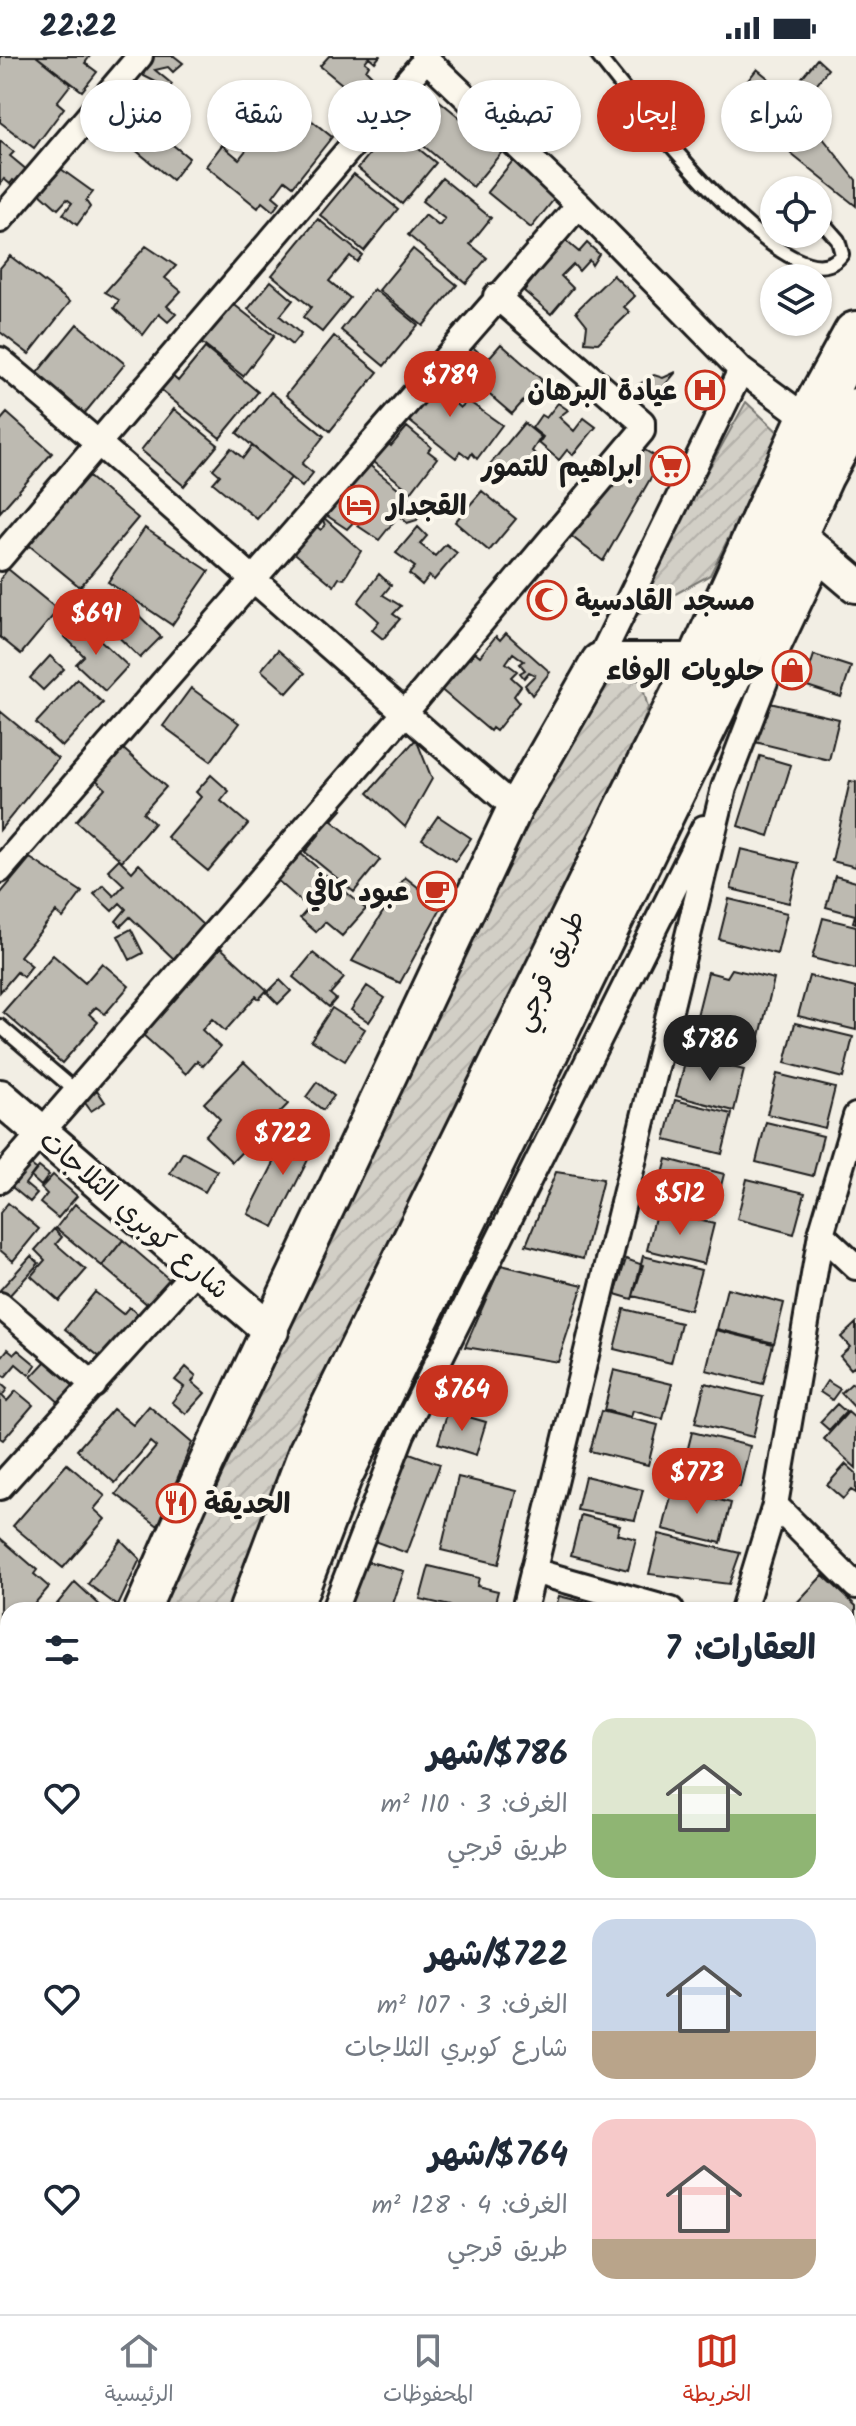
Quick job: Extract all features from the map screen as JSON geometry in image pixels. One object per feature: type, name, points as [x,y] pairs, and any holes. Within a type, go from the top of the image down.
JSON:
[{"type":"highway","name":"طريق قرجي","points":[[291,1602],[339,1477],[555,995],[700,661],[809,449],[856,334]]},
{"type":"highway","name":"طريق قرجي","points":[[809,449],[856,411]]},
{"type":"highway","name":"طريق قرجي","points":[[255,1602],[311,1453],[555,995],[809,544],[809,449]]},
{"type":"main road","points":[[809,544],[856,585]]},
{"type":"main road","points":[[146,1602],[206,1464],[515,808],[599,661],[700,661]]},
{"type":"main road","name":"شارع كوبري الثلاجات","points":[[0,1097],[271,1331]]},
{"type":"street","points":[[0,220],[140,56]]},
{"type":"street","points":[[0,558],[424,57],[579,205],[741,370],[809,449]]},
{"type":"street","points":[[0,870],[496,296],[579,205]]},
{"type":"street","points":[[0,1180],[404,714],[642,431],[642,422],[496,296]]},
{"type":"street","points":[[0,360],[254,576],[404,714],[515,808]]},
{"type":"street","points":[[599,661],[741,370]]},
{"type":"street","points":[[337,1602],[402,1434],[724,788],[779,645],[809,544]]},
{"type":"street","points":[[526,1602],[724,788]]},
{"type":"street","points":[[745,1602],[775,1505],[821,1234],[856,1116]]},
{"type":"street","points":[[821,1234],[856,1267]]},
{"type":"street","points":[[0,1487],[198,1268]]},
{"type":"street","points":[[0,1305],[94,1385]]},
{"type":"street","points":[[775,1505],[856,1586]]},
{"type":"street","points":[[533,1571],[643,1602]]},
{"type":"lane","points":[[598,56],[711,192],[760,233]]},
{"type":"lane","points":[[778,248],[800,262],[821,267],[837,261],[842,254],[838,240],[832,233]]},
{"type":"lane","points":[[0,1026],[77,1092]]},
{"type":"shaded area","points":[[746,402],[780,434],[710,575],[623,623]]},
{"type":"shaded area","points":[[640,676],[648,708],[633,752],[240,1602],[164,1602],[283,1338],[538,797],[604,678]]},
{"type":"building","points":[[0,56],[36,56],[71,84],[57,102],[64,108],[34,148],[0,122]]},
{"type":"building","points":[[36,56],[90,56],[85,63],[97,72],[91,80],[80,80],[80,89]]},
{"type":"building","points":[[154,56],[174,56],[183,63],[173,72],[168,67],[155,70],[167,80],[152,80],[144,76],[143,71]]},
{"type":"building","points":[[329,56],[380,56],[375,62],[369,57],[365,62],[369,65],[366,70],[374,78],[372,80],[337,80],[320,66]]},
{"type":"building","points":[[817,59],[828,69],[820,80],[800,80]]},
{"type":"building","points":[[757,69],[768,78],[766,80],[748,80]]},
{"type":"building","points":[[441,102],[457,115],[457,152],[502,152],[473,187],[431,152],[441,152]]},
{"type":"building","points":[[312,121],[328,134],[328,142],[293,186],[285,180],[273,196],[280,202],[273,211],[262,202],[258,208],[206,166],[217,152],[230,152],[239,159],[244,152],[312,152]]},
{"type":"building","points":[[0,141],[14,152],[10,156],[28,171],[18,183],[13,180],[10,184],[4,179],[0,184]]},
{"type":"building","points":[[832,150],[856,180],[856,206],[832,187],[832,176],[818,176],[791,154],[832,152]]},
{"type":"building","points":[[138,152],[182,152],[189,158],[172,180]]},
{"type":"building","points":[[371,152],[423,152],[436,163],[402,204],[358,168]]},
{"type":"building","points":[[516,157],[559,193],[531,228],[487,192]]},
{"type":"building","points":[[61,169],[93,192],[86,201],[90,207],[77,225],[63,214],[72,203],[67,199],[58,209],[39,192]]},
{"type":"building","points":[[354,174],[398,209],[364,251],[320,215]]},
{"type":"building","points":[[442,178],[491,218],[470,244],[487,258],[466,283],[408,235],[425,215],[439,226],[445,219],[422,201]]},
{"type":"building","points":[[318,219],[362,255],[357,262],[350,256],[329,281],[350,298],[322,332],[303,317],[311,307],[272,275]]},
{"type":"building","points":[[565,230],[571,235],[566,241],[579,252],[587,243],[599,254],[592,265],[589,260],[579,271],[573,264],[561,276],[573,288],[551,314],[524,291],[559,245]]},
{"type":"building","points":[[146,246],[176,266],[165,278],[181,291],[167,306],[176,314],[168,322],[159,314],[143,335],[114,308],[119,300],[105,292]]},
{"type":"building","points":[[413,249],[457,285],[423,326],[379,290]]},
{"type":"building","points":[[10,256],[70,302],[29,354],[0,332],[0,268]]},
{"type":"building","points":[[613,275],[635,296],[624,307],[630,312],[598,343],[585,342],[587,325],[576,311]]},
{"type":"building","points":[[271,281],[293,300],[280,316],[301,334],[292,345],[248,309]]},
{"type":"building","points":[[374,289],[418,325],[384,366],[341,330]]},
{"type":"building","points":[[222,295],[274,336],[243,376],[201,343],[185,363],[175,355]]},
{"type":"building","points":[[77,324],[125,364],[84,414],[36,374]]},
{"type":"building","points":[[334,336],[378,372],[330,431],[286,395]]},
{"type":"building","points":[[467,342],[487,360],[501,344],[542,380],[512,414],[450,361]]},
{"type":"building","points":[[205,348],[258,392],[220,438],[159,389],[171,375],[178,381]]},
{"type":"building","points":[[442,370],[457,381],[447,396],[460,408],[468,401],[502,425],[477,459],[472,453],[469,458],[460,451],[456,458],[399,413]]},
{"type":"building","points":[[676,372],[654,398],[638,385],[654,375],[663,378]]},
{"type":"building","points":[[271,392],[324,436],[302,464],[313,473],[302,487],[237,433]]},
{"type":"building","points":[[558,403],[568,410],[559,417],[574,431],[584,418],[596,427],[573,455],[567,450],[559,460],[539,443],[543,437],[532,428],[541,415],[546,418]]},
{"type":"building","points":[[174,409],[218,445],[184,486],[141,450]]},
{"type":"building","points":[[7,413],[52,453],[0,512],[0,421]]},
{"type":"building","points":[[524,423],[541,437],[532,451],[535,454],[514,478],[510,474],[503,482],[487,468]]},
{"type":"building","points":[[407,427],[431,447],[428,451],[437,458],[411,492],[369,458],[385,440],[391,446]]},
{"type":"building","points":[[252,446],[291,478],[257,519],[213,483],[220,475],[213,469],[231,448],[243,458]]},
{"type":"building","points":[[640,447],[661,460],[603,561],[566,532]]},
{"type":"building","points":[[363,460],[423,508],[417,520],[407,523],[399,515],[379,540],[358,526],[368,515],[362,513],[347,529],[320,511]]},
{"type":"building","points":[[82,471],[138,518],[80,587],[24,541]]},
{"type":"building","points":[[482,491],[516,519],[489,551],[455,522]]},
{"type":"building","points":[[322,516],[361,551],[344,579],[339,578],[334,586],[291,550],[313,524],[321,530],[325,526]]},
{"type":"building","points":[[418,527],[427,536],[420,544],[435,556],[446,544],[457,553],[434,580],[429,576],[422,585],[409,574],[415,567],[396,553]]},
{"type":"building","points":[[145,528],[209,571],[172,625],[108,582]]},
{"type":"building","points":[[8,569],[58,610],[21,654],[0,637],[0,579]]},
{"type":"building","points":[[379,574],[391,585],[383,595],[401,606],[393,614],[400,619],[383,639],[372,630],[379,621],[358,602]]},
{"type":"building","points":[[117,594],[161,637],[140,658],[96,615]]},
{"type":"building","points":[[80,621],[128,666],[105,691],[76,664],[84,656],[65,637]]},
{"type":"building","points":[[506,633],[550,672],[532,695],[525,685],[535,675],[529,672],[524,678],[520,673],[525,670],[520,664],[524,661],[513,653],[506,663],[517,671],[511,677],[521,686],[514,696],[519,702],[496,731],[492,728],[490,731],[439,688],[465,658],[469,659],[475,652],[480,656],[496,636],[500,640]]},
{"type":"building","points":[[278,650],[305,673],[287,693],[261,670]]},
{"type":"building","points":[[814,655],[851,667],[841,697],[804,685]]},
{"type":"building","points":[[50,656],[64,669],[43,690],[30,678]]},
{"type":"building","points":[[77,679],[103,703],[62,747],[36,723]]},
{"type":"building","points":[[191,688],[239,723],[211,761],[163,726]]},
{"type":"building","points":[[761,701],[839,719],[829,760],[751,741]]},
{"type":"building","points":[[0,711],[58,759],[0,830]]},
{"type":"building","points":[[416,739],[432,779],[405,827],[368,793]]},
{"type":"building","points":[[120,746],[166,787],[143,813],[154,823],[122,861],[76,821],[105,788],[93,777]]},
{"type":"building","points":[[760,756],[791,765],[769,836],[738,826]]},
{"type":"building","points":[[211,775],[229,791],[221,801],[248,824],[208,871],[167,837],[201,797],[196,792]]},
{"type":"building","points":[[850,781],[856,782],[856,867],[832,861]]},
{"type":"building","points":[[331,802],[342,810],[332,821],[380,860],[354,892],[305,852],[319,835],[310,828]]},
{"type":"building","points":[[438,816],[471,838],[455,861],[422,839]]},
{"type":"building","points":[[741,849],[799,863],[789,903],[731,889]]},
{"type":"building","points":[[300,853],[366,909],[342,936],[325,922],[316,932],[300,918],[309,908],[277,880]]},
{"type":"building","points":[[30,858],[82,892],[63,918],[56,912],[20,956],[32,966],[23,977],[17,972],[0,992],[0,894]]},
{"type":"building","points":[[119,859],[132,872],[139,864],[205,927],[174,959],[130,917],[121,926],[116,921],[126,909],[120,903],[112,911],[94,894],[103,885],[114,896],[124,885],[108,870]]},
{"type":"building","points":[[835,876],[856,882],[856,923],[853,922],[855,915],[826,907]]},
{"type":"building","points":[[405,877],[442,906],[400,983],[352,961]]},
{"type":"building","points":[[729,899],[787,913],[777,954],[719,939]]},
{"type":"building","points":[[823,918],[856,926],[856,969],[812,958]]},
{"type":"building","points":[[131,929],[143,953],[130,960],[118,936]]},
{"type":"building","points":[[221,948],[267,990],[259,999],[256,996],[225,1031],[212,1019],[202,1030],[220,1047],[203,1066],[197,1061],[186,1074],[143,1035]]},
{"type":"building","points":[[313,953],[344,978],[330,994],[336,999],[329,1007],[293,977]]},
{"type":"building","points":[[53,955],[85,983],[102,963],[129,986],[105,1014],[96,1007],[89,1014],[98,1022],[62,1063],[3,1012]]},
{"type":"building","points":[[732,969],[774,979],[758,1044],[694,1028],[708,972],[727,977]]},
{"type":"building","points":[[809,976],[856,988],[856,1030],[798,1016]]},
{"type":"building","points":[[280,980],[291,991],[278,1004],[267,993]]},
{"type":"building","points":[[367,986],[385,998],[369,1022],[351,1010]]},
{"type":"building","points":[[332,1008],[365,1029],[345,1061],[311,1040]]},
{"type":"building","points":[[795,1023],[853,1037],[843,1078],[785,1063]]},
{"type":"building","points":[[687,1056],[744,1070],[734,1111],[676,1096]]},
{"type":"building","points":[[244,1062],[288,1104],[232,1162],[205,1136],[220,1119],[204,1103]]},
{"type":"building","points":[[777,1074],[835,1088],[825,1128],[767,1114]]},
{"type":"building","points":[[317,1082],[334,1096],[323,1110],[306,1097]]},
{"type":"building","points":[[97,1090],[105,1102],[91,1111],[83,1100]]},
{"type":"building","points":[[675,1100],[732,1114],[722,1154],[665,1140]]},
{"type":"building","points":[[766,1122],[823,1136],[813,1176],[756,1162]]},
{"type":"building","points":[[292,1127],[318,1140],[274,1227],[248,1214]]},
{"type":"building","points":[[183,1152],[217,1171],[205,1192],[170,1173]]},
{"type":"building","points":[[667,1159],[724,1174],[714,1214],[656,1200]]},
{"type":"building","points":[[26,1161],[36,1169],[25,1184],[37,1194],[30,1202],[7,1183]]},
{"type":"building","points":[[39,1167],[49,1175],[41,1186],[31,1177]]},
{"type":"building","points":[[556,1172],[603,1179],[583,1259],[526,1245]]},
{"type":"building","points":[[53,1175],[77,1196],[58,1218],[40,1203],[47,1194],[41,1188]]},
{"type":"building","points":[[747,1179],[805,1193],[794,1234],[737,1219]]},
{"type":"building","points":[[8,1203],[39,1229],[13,1261],[0,1250],[0,1213]]},
{"type":"building","points":[[75,1204],[123,1240],[102,1266],[56,1228]]},
{"type":"building","points":[[657,1209],[714,1224],[704,1264],[647,1250]]},
{"type":"building","points":[[54,1229],[62,1237],[56,1244],[86,1270],[59,1301],[31,1276],[45,1260],[35,1250]]},
{"type":"building","points":[[123,1240],[170,1280],[148,1305],[102,1266]]},
{"type":"building","points":[[31,1256],[39,1263],[8,1297],[0,1290]]},
{"type":"building","points":[[643,1256],[701,1270],[690,1310],[633,1296]]},
{"type":"building","points":[[626,1259],[643,1265],[632,1299],[615,1294]]},
{"type":"building","points":[[501,1265],[583,1285],[558,1362],[465,1347]]},
{"type":"building","points":[[727,1288],[784,1303],[774,1343],[717,1329]]},
{"type":"building","points":[[95,1292],[123,1314],[129,1307],[142,1317],[106,1362],[65,1329]]},
{"type":"building","points":[[624,1309],[681,1323],[671,1363],[614,1349]]},
{"type":"building","points":[[856,1323],[856,1365],[851,1369],[840,1356],[850,1347],[841,1337]]},
{"type":"building","points":[[716,1330],[773,1344],[763,1384],[706,1370]]},
{"type":"building","points":[[8,1349],[14,1354],[18,1350],[36,1365],[29,1375],[16,1364],[5,1377],[0,1373],[0,1359]]},
{"type":"building","points":[[46,1361],[77,1389],[62,1405],[31,1377]]},
{"type":"building","points":[[453,1366],[492,1375],[486,1403],[446,1394]]},
{"type":"building","points":[[186,1367],[196,1376],[192,1382],[205,1393],[186,1414],[172,1402],[184,1387],[175,1380]]},
{"type":"building","points":[[614,1370],[672,1384],[663,1419],[633,1411],[631,1417],[604,1410]]},
{"type":"building","points":[[827,1381],[840,1389],[832,1400],[820,1392]]},
{"type":"building","points":[[0,1383],[7,1389],[2,1396],[7,1401],[16,1391],[33,1405],[3,1440],[0,1438]]},
{"type":"building","points":[[705,1383],[763,1397],[753,1437],[695,1423]]},
{"type":"building","points":[[852,1383],[856,1388],[856,1409],[841,1393]]},
{"type":"building","points":[[837,1404],[846,1412],[829,1430],[820,1422]]},
{"type":"building","points":[[149,1406],[192,1443],[158,1526],[116,1494],[156,1447],[150,1442],[115,1483],[77,1450],[113,1409],[133,1425]]},
{"type":"building","points":[[448,1411],[486,1422],[476,1455],[438,1443]]},
{"type":"building","points":[[601,1411],[658,1425],[648,1465],[590,1451]]},
{"type":"building","points":[[848,1412],[856,1419],[856,1468],[824,1439]]},
{"type":"building","points":[[692,1432],[750,1446],[740,1487],[682,1472]]},
{"type":"building","points":[[404,1451],[440,1464],[407,1553],[371,1540]]},
{"type":"building","points":[[67,1464],[105,1496],[94,1509],[105,1519],[63,1568],[13,1526]]},
{"type":"building","points":[[846,1464],[856,1473],[856,1493],[851,1490],[843,1499],[827,1485]]},
{"type":"building","points":[[585,1476],[643,1490],[635,1520],[577,1510]]},
{"type":"building","points":[[458,1477],[517,1491],[499,1564],[441,1550]]},
{"type":"building","points":[[673,1488],[731,1503],[721,1543],[663,1529]]},
{"type":"building","points":[[581,1515],[620,1525],[617,1534],[636,1539],[628,1570],[571,1555]]},
{"type":"building","points":[[659,1534],[740,1553],[729,1584],[649,1574]]},
{"type":"building","points":[[0,1538],[37,1570],[34,1574],[49,1587],[36,1602],[0,1602]]},
{"type":"building","points":[[121,1540],[140,1559],[120,1602],[113,1602],[88,1584]]},
{"type":"building","points":[[366,1561],[404,1571],[394,1602],[350,1602]]},
{"type":"building","points":[[429,1566],[479,1578],[477,1586],[498,1591],[495,1602],[433,1602],[420,1599]]},
{"type":"building","points":[[823,1575],[852,1602],[798,1602]]},
{"type":"building","points":[[75,1582],[96,1602],[59,1602]]},
{"type":"building","points":[[559,1596],[583,1602],[557,1602]]},
{"type":"place","name":"عيادة البرهان","points":[[705,390]]},
{"type":"place","name":"ابراهيم للتمور","points":[[670,466]]},
{"type":"place","name":"القجدار","points":[[359,505]]},
{"type":"place","name":"مسجد القادسية","points":[[547,600]]},
{"type":"place","name":"حلويات الوفاء","points":[[792,670]]},
{"type":"place","name":"عبود كافي","points":[[437,891]]},
{"type":"place","name":"الحديقة","points":[[176,1503]]}]
